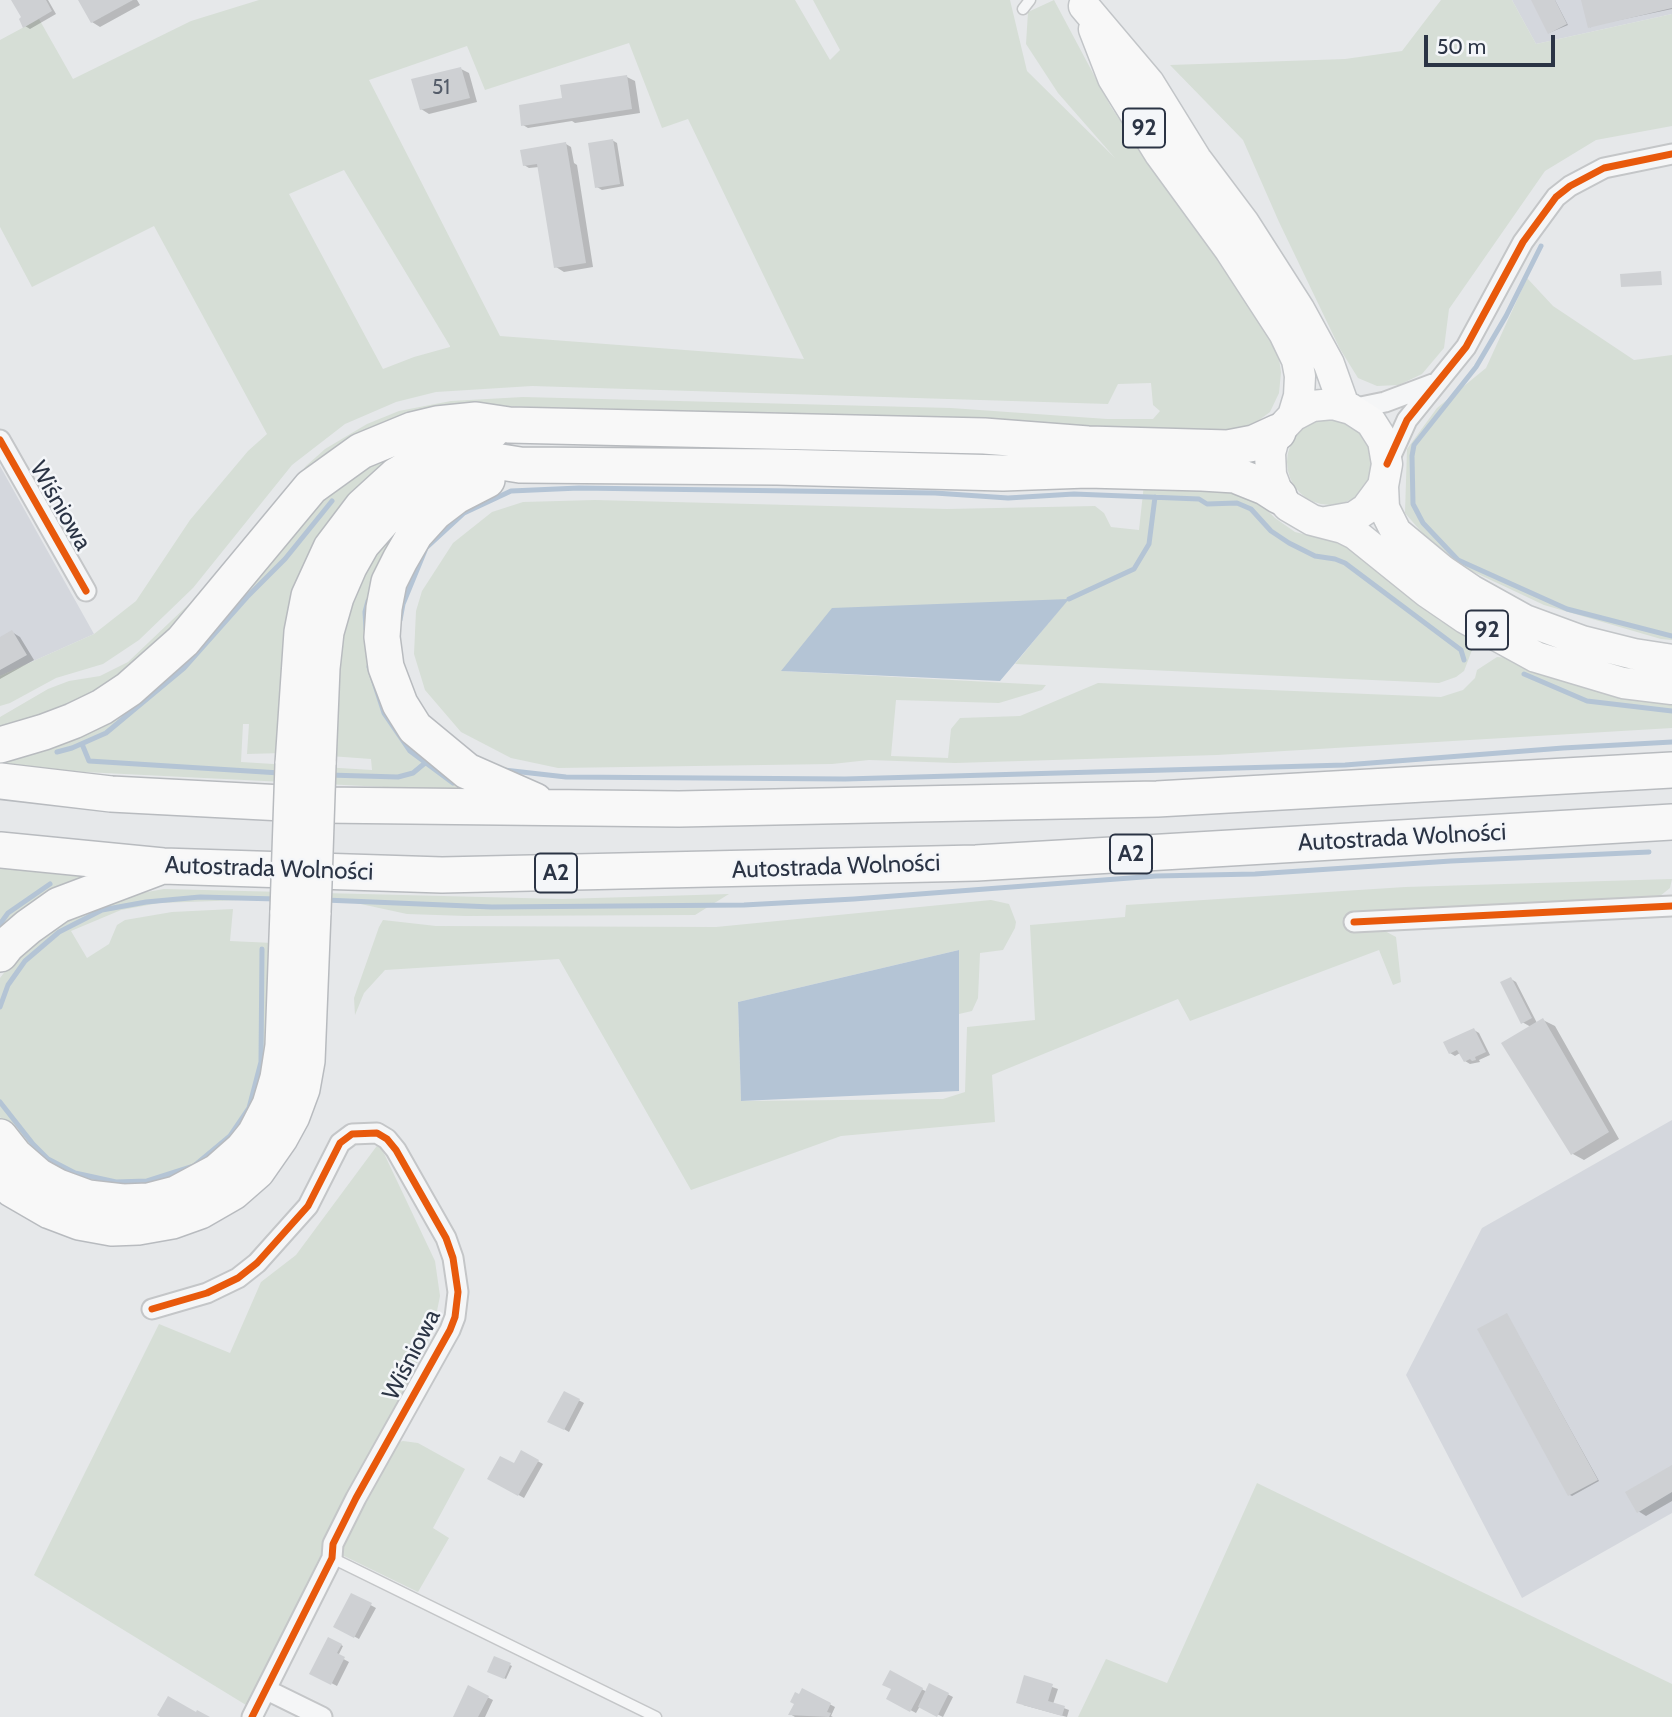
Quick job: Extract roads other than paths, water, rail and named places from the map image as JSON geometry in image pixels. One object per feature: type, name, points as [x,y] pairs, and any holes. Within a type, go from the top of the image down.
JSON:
[{"type":"highway","points":[[0,745],[44,733],[73,721],[102,707],[129,689],[192,631],[311,487],[361,451],[412,430],[437,424],[476,421],[509,425],[984,436],[1088,444],[1228,448],[1254,443],[1286,424]]},
{"type":"highway","points":[[0,1137],[15,1156],[38,1176],[58,1187],[88,1198],[123,1202],[176,1194],[217,1172],[243,1149],[254,1134],[270,1105],[278,1078],[300,912],[306,764],[302,632],[309,596],[331,548],[362,507],[397,475],[438,451],[509,425]]},
{"type":"highway","points":[[306,764],[326,632],[336,597],[362,544],[391,511],[421,489],[468,467],[488,462],[520,465],[1003,473],[1087,470],[1212,474],[1235,475],[1248,479],[1279,496]]},
{"type":"highway","points":[[520,465],[456,496],[435,512],[415,534],[389,582],[382,638],[386,667],[400,704],[415,728],[467,771],[551,808]]},
{"type":"highway","name":"A2","points":[[0,781],[111,794],[321,805],[679,809],[1157,799],[1665,772]]},
{"type":"highway","name":"Autostrada Wolności","points":[[0,850],[163,866],[442,876],[936,864],[1666,821]]},
{"type":"highway","points":[[0,954],[28,927],[59,905],[163,866]]},
{"type":"highway","points":[[0,1179],[50,1211],[79,1222],[112,1228],[172,1221],[200,1211],[233,1192],[257,1171],[292,1116],[302,1089],[307,1061],[300,912]]},
{"type":"main road","name":"92","points":[[1083,3],[1149,83],[1196,159],[1244,223],[1299,309],[1323,353],[1347,407],[1361,414],[1378,431],[1383,441],[1384,508],[1396,532],[1443,571],[1525,620],[1583,641],[1672,660]]},
{"type":"main road","name":"92","points":[[1083,3],[1113,78],[1160,154],[1230,250],[1284,333],[1297,360],[1300,376],[1299,396],[1270,453],[1270,475],[1279,496],[1299,515],[1355,534],[1426,592],[1465,618],[1536,657],[1623,683],[1672,689]]},
{"type":"main road","points":[[1286,424],[1302,410],[1323,404],[1347,407]]},
{"type":"main road","points":[[1326,522],[1354,517],[1366,509],[1385,475]]},
{"type":"street","points":[[1385,475],[1407,420],[1466,347],[1522,242],[1556,197],[1570,186],[1604,168],[1672,154]]},
{"type":"street","points":[[1347,407],[1385,402],[1434,384]]},
{"type":"street","name":"Wiśniowa","points":[[0,440],[86,591]]},
{"type":"street","points":[[1354,922],[1672,905]]},
{"type":"street","name":"Wiśniowa","points":[[152,1309],[207,1293],[238,1278],[257,1263],[309,1206],[340,1143],[352,1135],[377,1133],[387,1139],[396,1150],[446,1238],[458,1280],[456,1317],[356,1498],[333,1544],[331,1558],[252,1717]]},
{"type":"street","points":[[267,1690],[322,1717]]},
{"type":"lane","points":[[331,1558],[656,1717]]},
{"type":"water","points":[[1069,599],[1000,681],[781,671],[832,608]]},
{"type":"water","points":[[959,950],[959,1091],[741,1101],[738,1002]]},
{"type":"waterway","points":[[1541,246],[1506,316],[1476,367],[1414,445],[1413,504],[1423,523],[1458,560],[1567,609],[1672,636]]},
{"type":"waterway","points":[[400,620],[403,604],[426,548],[464,513],[511,491],[579,488],[935,493],[1008,498],[1074,494],[1199,499],[1207,504],[1237,503],[1251,509],[1271,531],[1289,543],[1315,556],[1345,563],[1461,650],[1464,660]]},
{"type":"waterway","points":[[1069,599],[1134,569],[1149,544],[1155,497]]},
{"type":"waterway","points":[[57,752],[106,733],[184,668],[285,559],[332,501]]},
{"type":"waterway","points":[[366,629],[365,612],[368,601]]},
{"type":"waterway","points":[[369,667],[384,713],[410,751],[453,783]]},
{"type":"waterway","points":[[1524,674],[1587,701],[1672,711]]},
{"type":"waterway","points":[[504,770],[566,777],[845,779],[1345,765],[1672,742]]},
{"type":"waterway","points":[[82,744],[89,761],[280,773]]},
{"type":"waterway","points":[[328,775],[398,777],[413,773],[425,763]]},
{"type":"waterway","points":[[325,900],[492,907],[744,905],[1156,876],[1255,874],[1649,852]]},
{"type":"waterway","points":[[0,924],[8,913],[50,884]]},
{"type":"waterway","points":[[0,1007],[8,985],[25,961],[59,932],[102,910],[146,902],[200,897],[277,899]]},
{"type":"waterway","points":[[0,1102],[48,1159],[75,1173],[116,1182],[147,1181],[194,1166],[230,1136],[249,1108],[261,1062],[262,949]]}]
